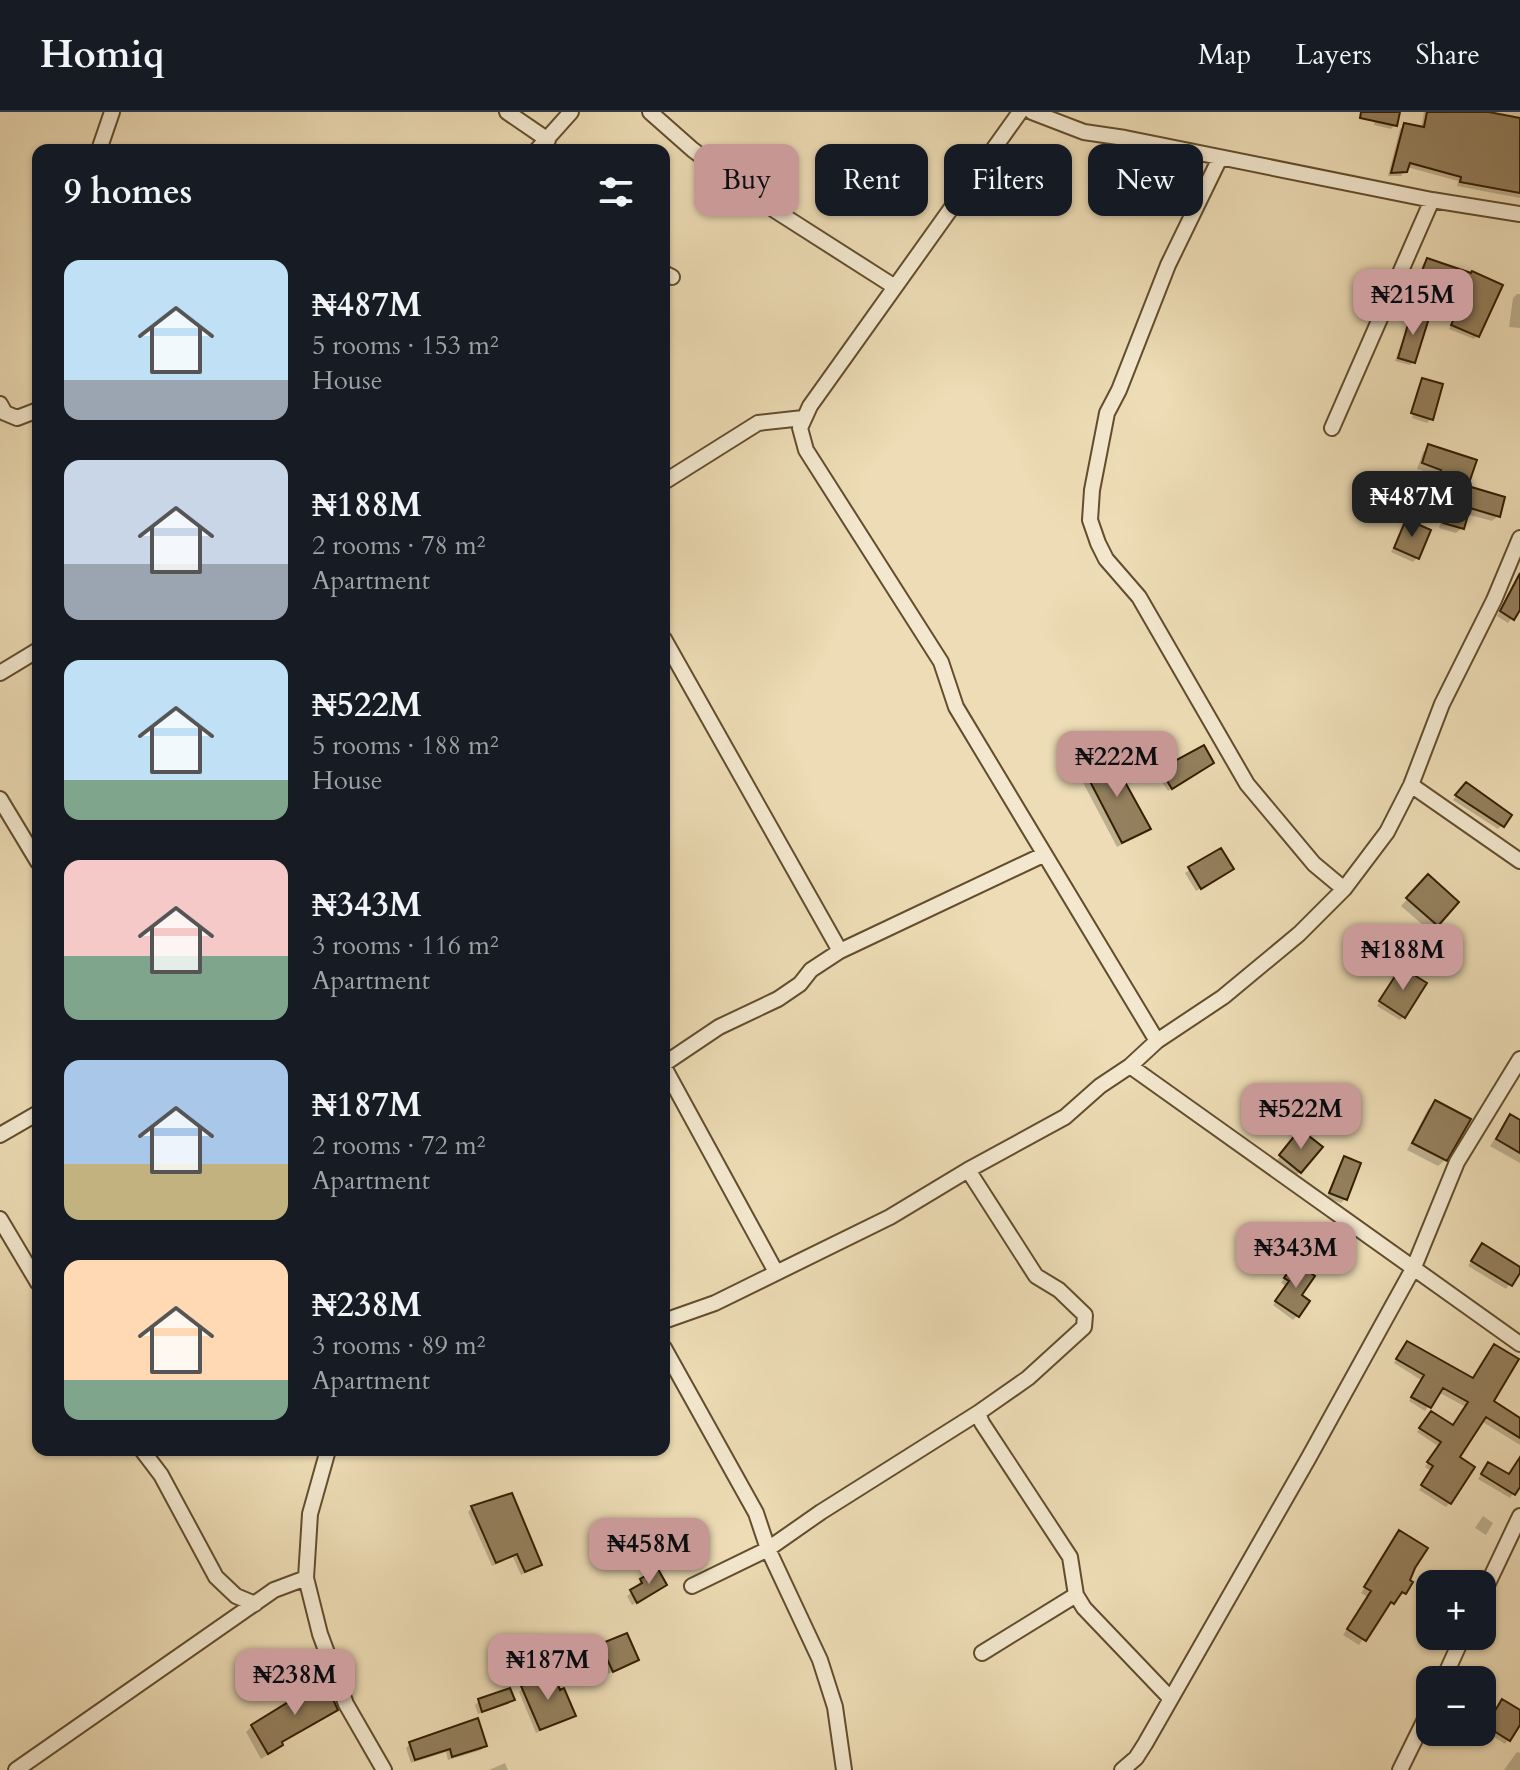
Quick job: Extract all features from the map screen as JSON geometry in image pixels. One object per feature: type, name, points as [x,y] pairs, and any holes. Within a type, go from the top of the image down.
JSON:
[{"type":"street","points":[[101,144],[112,112]]},
{"type":"street","points":[[507,112],[541,144]]},
{"type":"street","points":[[543,144],[571,112]]},
{"type":"street","points":[[650,112],[693,150],[776,211],[895,287]]},
{"type":"street","points":[[1020,112],[803,418],[800,428],[806,450],[941,662],[956,707],[1157,1041]]},
{"type":"street","points":[[1032,112],[1084,132],[1432,200],[1520,214]]},
{"type":"street","points":[[1220,158],[1168,265],[1107,413],[1092,490],[1090,520],[1106,559],[1139,597],[1247,784],[1306,855],[1344,889]]},
{"type":"street","points":[[1332,428],[1432,200]]},
{"type":"street","points":[[0,404],[5,419],[32,412]]},
{"type":"street","points":[[670,478],[758,423],[803,418]]},
{"type":"street","points":[[670,1319],[715,1303],[890,1217],[1065,1117],[1157,1041],[1223,997],[1299,934],[1344,889],[1387,832],[1411,785],[1442,704],[1494,600],[1520,538]]},
{"type":"street","points":[[670,650],[840,951]]},
{"type":"street","points":[[0,673],[32,654]]},
{"type":"street","points":[[1411,785],[1520,861]]},
{"type":"street","points":[[0,799],[32,852]]},
{"type":"street","points":[[670,1062],[719,1027],[778,999],[840,951],[1043,855]]},
{"type":"street","points":[[1122,1770],[1136,1758],[1308,1459],[1414,1267],[1457,1162],[1520,1059]]},
{"type":"street","points":[[1130,1066],[1520,1344]]},
{"type":"street","points":[[670,1077],[776,1272]]},
{"type":"street","points":[[0,1135],[32,1116]]},
{"type":"street","points":[[692,1586],[768,1549],[978,1413],[1028,1378],[1084,1327],[1085,1315],[1059,1290],[1036,1276],[968,1170]]},
{"type":"street","points":[[0,1219],[32,1273]]},
{"type":"street","points":[[670,1359],[756,1513],[768,1549],[828,1681],[844,1770]]},
{"type":"street","points":[[978,1413],[1070,1557],[1076,1595],[1084,1608],[1170,1698]]},
{"type":"street","points":[[147,1456],[161,1475],[216,1577],[236,1596],[255,1604]]},
{"type":"street","points":[[326,1456],[310,1514],[306,1578],[320,1634],[346,1704],[381,1769]]},
{"type":"street","points":[[1494,1570],[1520,1516]]},
{"type":"street","points":[[16,1770],[274,1590],[306,1578]]},
{"type":"street","points":[[982,1653],[1076,1595]]},
{"type":"street","points":[[1400,1770],[1416,1737]]},
{"type":"building","points":[[1361,112],[1400,112],[1397,126],[1360,118]]},
{"type":"building","points":[[1427,112],[1489,112],[1520,118],[1520,193],[1460,182],[1461,177],[1410,163],[1407,172],[1391,173],[1404,123],[1424,127]]},
{"type":"building","points":[[1427,258],[1472,271],[1503,285],[1479,337],[1451,325],[1463,300],[1417,284]]},
{"type":"building","points":[[1412,311],[1429,318],[1415,363],[1398,358]]},
{"type":"building","points":[[1422,378],[1443,384],[1433,420],[1411,413]]},
{"type":"building","points":[[1428,444],[1477,460],[1468,486],[1505,497],[1500,517],[1470,508],[1464,529],[1443,523],[1452,490],[1437,485],[1441,470],[1422,463]]},
{"type":"building","points":[[1406,519],[1431,530],[1419,559],[1394,548]]},
{"type":"building","points":[[1520,573],[1520,610],[1514,620],[1500,611]]},
{"type":"building","points":[[1204,745],[1214,763],[1172,789],[1160,769]]},
{"type":"building","points":[[1109,753],[1151,829],[1122,843],[1083,768]]},
{"type":"building","points":[[1466,782],[1512,815],[1504,827],[1455,795]]},
{"type":"building","points":[[1221,848],[1234,869],[1201,889],[1188,867]]},
{"type":"building","points":[[1428,874],[1459,902],[1438,926],[1406,898]]},
{"type":"building","points":[[1401,967],[1427,983],[1405,1018],[1379,1001]]},
{"type":"building","points":[[1435,1100],[1471,1119],[1447,1161],[1412,1143]]},
{"type":"building","points":[[1510,1114],[1520,1120],[1520,1153],[1496,1139]]},
{"type":"building","points":[[1300,1129],[1323,1147],[1301,1173],[1279,1155]]},
{"type":"building","points":[[1344,1156],[1361,1163],[1347,1200],[1329,1193]]},
{"type":"building","points":[[1482,1243],[1520,1267],[1512,1286],[1471,1261]]},
{"type":"building","points":[[1295,1262],[1315,1276],[1302,1295],[1310,1301],[1299,1317],[1275,1301],[1289,1281],[1284,1278]]},
{"type":"building","points":[[1407,1341],[1473,1378],[1494,1344],[1519,1359],[1494,1401],[1520,1418],[1520,1438],[1486,1417],[1460,1457],[1475,1467],[1451,1504],[1421,1485],[1433,1466],[1427,1462],[1441,1442],[1419,1428],[1431,1411],[1453,1425],[1468,1402],[1443,1388],[1431,1408],[1411,1397],[1424,1375],[1396,1359]]},
{"type":"building","points":[[1520,1457],[1520,1487],[1515,1495],[1481,1474],[1488,1462],[1509,1474]]},
{"type":"building","points":[[512,1493],[542,1565],[525,1572],[517,1554],[496,1563],[471,1506]]},
{"type":"building","points":[[1399,1530],[1428,1548],[1415,1568],[1410,1580],[1413,1582],[1406,1594],[1402,1592],[1394,1604],[1391,1602],[1366,1641],[1347,1629],[1371,1591],[1364,1587]]},
{"type":"building","points":[[658,1569],[667,1585],[637,1603],[630,1590],[642,1583],[640,1579]]},
{"type":"building","points":[[627,1633],[639,1660],[613,1672],[600,1644]]},
{"type":"building","points":[[553,1673],[560,1690],[564,1688],[576,1716],[540,1730],[521,1686]]},
{"type":"building","points":[[324,1680],[338,1710],[282,1742],[283,1745],[268,1754],[251,1725]]},
{"type":"building","points":[[510,1688],[515,1700],[482,1712],[478,1699]]},
{"type":"building","points":[[1502,1699],[1520,1710],[1520,1725],[1510,1741],[1496,1732],[1496,1709]]},
{"type":"building","points":[[478,1718],[487,1746],[452,1757],[450,1749],[415,1760],[409,1742]]}]
